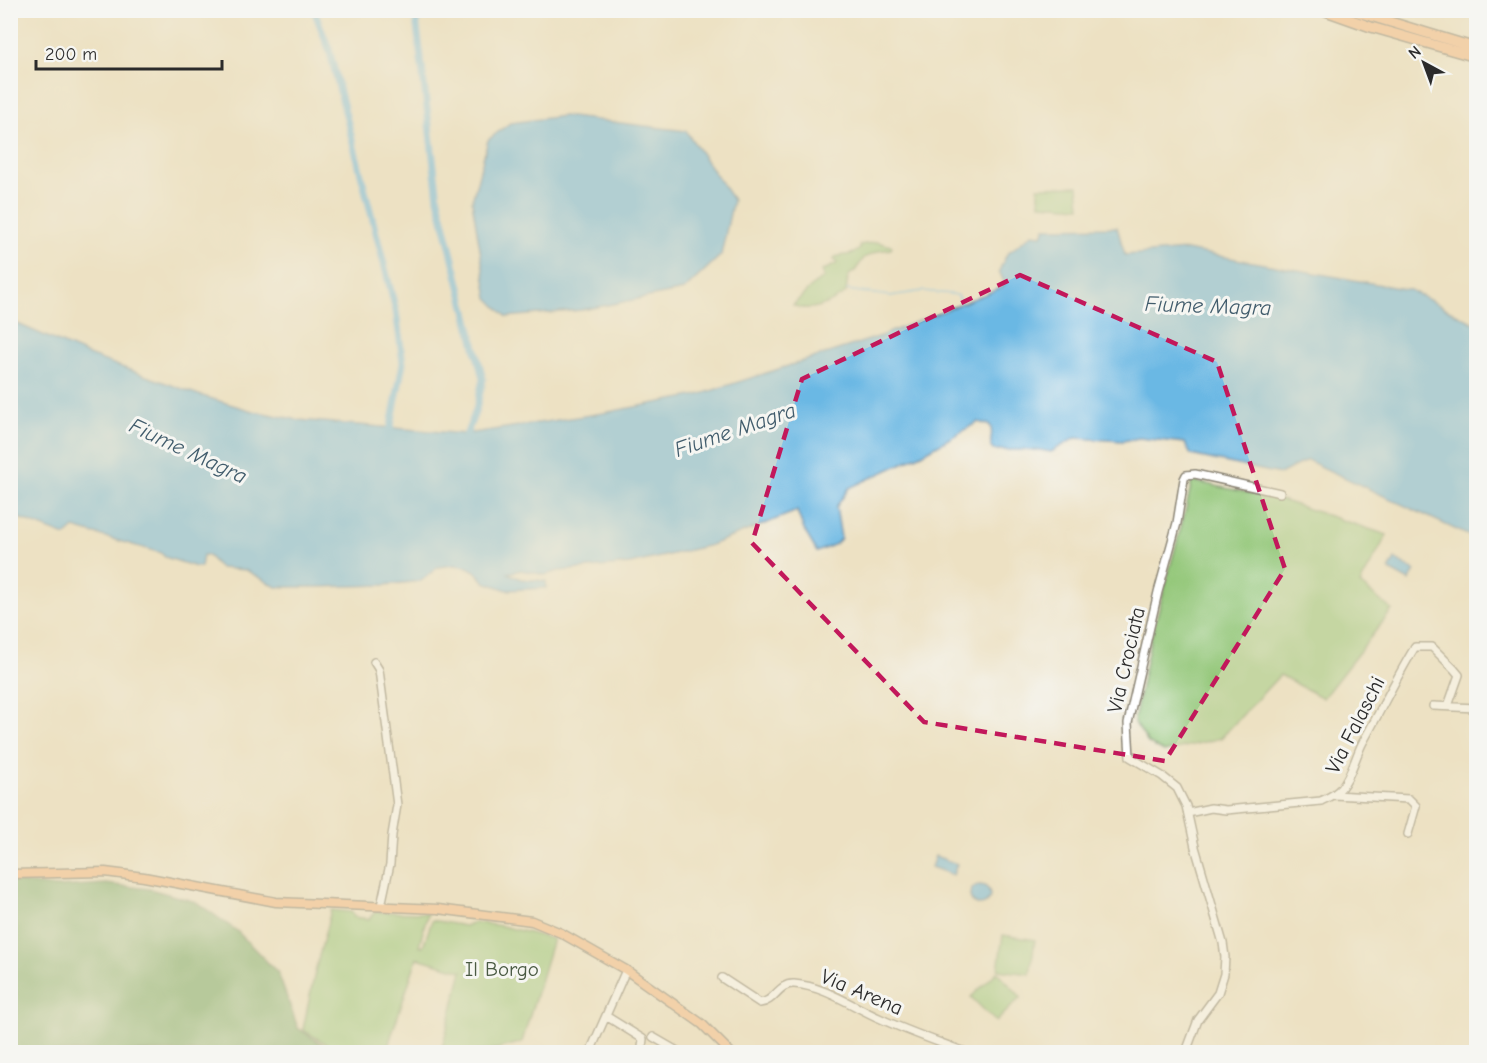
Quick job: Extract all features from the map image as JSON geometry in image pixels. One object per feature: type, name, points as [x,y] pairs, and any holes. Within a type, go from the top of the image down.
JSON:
[{"type":"highway","points":[[1323,10],[1371,27],[1476,57]]},
{"type":"highway","points":[[1351,10],[1476,48]]},
{"type":"main road","points":[[10,874],[105,872],[144,877],[276,902],[438,909],[532,921],[561,933],[626,970],[702,1024],[729,1052]]},
{"type":"street","name":"Via Crociata","points":[[1186,1053],[1198,1020],[1218,993],[1224,974],[1223,943],[1195,847],[1188,813],[1177,788],[1130,757],[1128,723],[1158,592],[1177,523],[1186,475],[1195,474],[1280,493]]},
{"type":"street","name":"Via Falaschi","points":[[1188,813],[1211,808],[1226,810],[1321,801],[1334,795],[1349,776],[1363,742],[1415,647],[1432,647],[1459,675],[1448,706]]},
{"type":"street","points":[[374,662],[379,670],[397,805],[390,864],[381,906]]},
{"type":"street","points":[[1433,706],[1476,708]]},
{"type":"street","points":[[1334,795],[1409,799],[1416,806],[1408,834]]},
{"type":"street","points":[[590,1053],[626,970]]},
{"type":"street","name":"Via Arena","points":[[722,978],[760,1003],[769,1001],[782,986],[787,984],[811,987],[880,1019],[965,1053]]},
{"type":"street","points":[[606,1016],[644,1039],[642,1047]]},
{"type":"street","points":[[653,1037],[679,1053]]},
{"type":"highlighted area","points":[[1020,275],[1217,362],[1285,569],[1165,761],[924,722],[752,543],[802,379]]},
{"type":"green space","points":[[1078,186],[1080,207],[1040,204],[1038,187]]},
{"type":"green space","points":[[877,242],[892,246],[891,249],[878,251],[864,258],[855,271],[848,276],[846,293],[827,304],[814,308],[793,305],[814,284],[824,278],[822,271],[836,264],[835,257],[852,253],[860,249],[860,245]]},
{"type":"green space","points":[[1192,481],[1278,499],[1387,535],[1360,584],[1392,610],[1323,698],[1280,675],[1221,738],[1164,752],[1148,743],[1134,721],[1150,642]]},
{"type":"green space","points":[[11,881],[56,887],[106,884],[150,889],[196,902],[237,931],[278,973],[298,1028],[333,1052],[11,1052]]},
{"type":"green space","name":"Il Borgo","points":[[331,910],[352,912],[354,917],[369,919],[375,912],[428,913],[419,946],[423,947],[432,920],[465,926],[474,922],[502,926],[553,939],[522,1042],[482,1052],[453,1051],[442,1048],[462,971],[417,958],[386,1052],[340,1052],[306,1032],[303,1029]]},
{"type":"green space","points":[[1003,935],[1035,940],[1030,974],[998,970]]},
{"type":"green space","points":[[997,972],[1021,997],[996,1022],[971,997]]},
{"type":"water","points":[[563,116],[686,131],[733,200],[721,255],[684,290],[582,310],[507,317],[488,298],[472,201],[488,140],[510,123]]},
{"type":"water","name":"Fiume Magra","points":[[1117,227],[1125,255],[1186,250],[1410,290],[1476,324],[1476,539],[1307,460],[1280,474],[1191,455],[1185,443],[1139,438],[1123,441],[1075,438],[1051,452],[993,450],[990,425],[978,422],[922,454],[849,488],[836,507],[841,538],[836,544],[817,552],[804,530],[797,511],[711,545],[630,564],[559,571],[545,575],[521,570],[508,573],[521,579],[546,581],[546,588],[507,590],[485,582],[475,571],[467,567],[455,565],[438,567],[421,581],[384,585],[276,587],[246,570],[220,568],[207,555],[203,555],[201,567],[196,567],[165,557],[161,553],[74,528],[65,536],[11,515],[11,321],[91,356],[199,395],[253,411],[299,420],[466,434],[603,413],[698,395],[878,337],[1003,287],[1005,284],[999,271],[1007,254],[1032,234],[1042,235],[1045,228]]},
{"type":"water","points":[[1395,559],[1415,571],[1409,581],[1389,570]]},
{"type":"water","points":[[935,856],[957,864],[953,875],[931,867]]},
{"type":"water","points":[[980,885],[987,888],[990,895],[987,902],[980,905],[973,902],[970,895],[973,888]]},
{"type":"waterway","points":[[314,10],[329,49],[396,311],[403,363],[389,436]]},
{"type":"waterway","points":[[415,10],[438,199],[483,379],[476,410],[463,443]]},
{"type":"waterway","points":[[847,290],[890,296],[923,291],[957,295],[961,302]]}]
